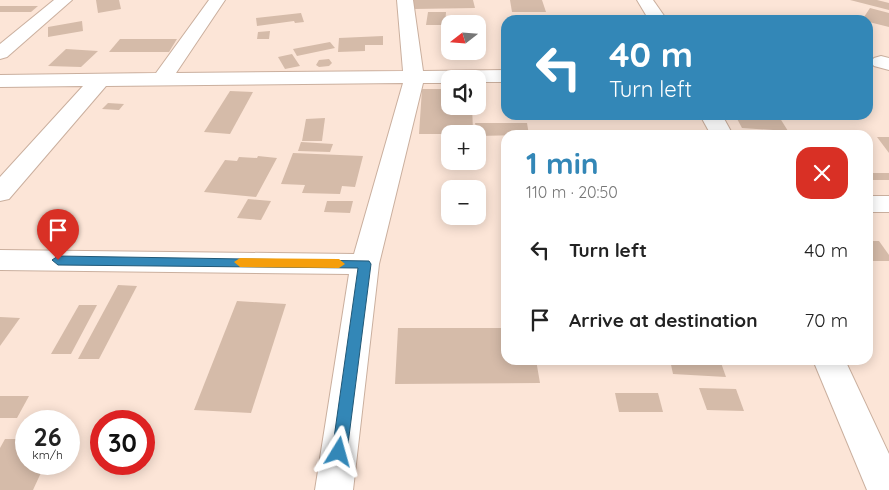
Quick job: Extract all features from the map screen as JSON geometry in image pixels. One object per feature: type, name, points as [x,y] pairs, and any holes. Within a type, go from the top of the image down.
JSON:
[{"type":"street","points":[[0,54],[64,0]]},
{"type":"street","points":[[162,79],[217,0]]},
{"type":"street","points":[[334,490],[365,264],[414,78],[404,0]]},
{"type":"street","points":[[645,0],[655,15]]},
{"type":"street","points":[[0,81],[501,76]]},
{"type":"street","points":[[0,193],[99,81]]},
{"type":"street","points":[[873,204],[889,204]]},
{"type":"street","points":[[0,260],[365,264]]},
{"type":"street","points":[[831,365],[886,490]]},
{"type":"building","points":[[96,0],[119,0],[121,9],[98,13]]},
{"type":"building","points":[[414,0],[473,0],[475,8],[414,9]]},
{"type":"building","points":[[510,0],[542,0],[546,12],[512,12]]},
{"type":"building","points":[[850,0],[877,0],[889,3],[889,10]]},
{"type":"building","points":[[0,6],[38,6],[31,12],[0,12]]},
{"type":"building","points":[[870,8],[889,13],[889,27],[873,23],[873,15],[865,15]]},
{"type":"building","points":[[428,12],[446,12],[446,15],[441,15],[441,25],[426,25]]},
{"type":"building","points":[[301,13],[304,22],[295,23],[294,21],[257,26],[256,18]]},
{"type":"building","points":[[82,21],[83,31],[48,37],[48,27]]},
{"type":"building","points":[[270,31],[269,39],[257,39],[258,32]]},
{"type":"building","points":[[383,36],[383,45],[365,45],[365,51],[338,52],[339,38]]},
{"type":"building","points":[[120,39],[177,39],[169,52],[109,52]]},
{"type":"building","points":[[330,42],[335,48],[297,56],[293,49]]},
{"type":"building","points":[[66,49],[98,51],[81,67],[48,66]]},
{"type":"building","points":[[292,54],[300,66],[285,69],[278,57]]},
{"type":"building","points":[[329,59],[332,63],[329,66],[319,67],[316,65],[319,60]]},
{"type":"building","points":[[422,89],[441,89],[441,115],[472,115],[473,125],[441,125],[441,134],[419,134]]},
{"type":"building","points":[[230,91],[253,92],[230,134],[204,132]]},
{"type":"building","points":[[108,103],[124,104],[119,110],[102,109]]},
{"type":"building","points":[[325,118],[322,141],[302,141],[306,119]]},
{"type":"building","points":[[738,120],[781,120],[787,130],[773,130],[742,128]]},
{"type":"building","points":[[475,123],[527,123],[528,130],[501,130],[501,136],[486,136],[486,125],[475,125]]},
{"type":"building","points":[[877,137],[889,137],[889,153]]},
{"type":"building","points":[[301,142],[333,144],[330,152],[298,151]]},
{"type":"building","points":[[293,153],[363,156],[355,187],[342,186],[340,194],[302,193],[305,185],[281,184]]},
{"type":"building","points":[[258,156],[277,158],[256,197],[204,192],[225,160],[237,161],[239,157],[257,158]]},
{"type":"building","points":[[873,173],[889,173],[889,180],[873,180]]},
{"type":"building","points":[[248,199],[271,201],[261,220],[237,218]]},
{"type":"building","points":[[327,201],[353,201],[350,213],[324,212]]},
{"type":"building","points":[[873,241],[879,241],[889,255],[889,261],[873,261]]},
{"type":"building","points":[[118,285],[137,286],[99,359],[78,359]]},
{"type":"building","points":[[237,301],[286,304],[251,413],[194,410]]},
{"type":"building","points":[[79,305],[97,305],[71,354],[51,354]]},
{"type":"building","points":[[0,317],[20,318],[0,346]]},
{"type":"building","points":[[398,328],[501,328],[501,365],[537,365],[540,383],[395,384]]},
{"type":"building","points":[[671,365],[722,365],[726,377],[673,374]]},
{"type":"building","points":[[699,388],[736,389],[744,411],[707,410]]},
{"type":"building","points":[[615,393],[658,393],[663,412],[619,412]]},
{"type":"building","points":[[0,396],[29,396],[21,410],[15,410],[15,418],[0,418]]},
{"type":"building","points":[[5,439],[15,439],[15,475],[40,475],[33,490],[0,490],[0,448]]},
{"type":"slow traffic","points":[[240,262],[339,264]]},
{"type":"route","points":[[58,260],[365,264],[339,452]]}]
